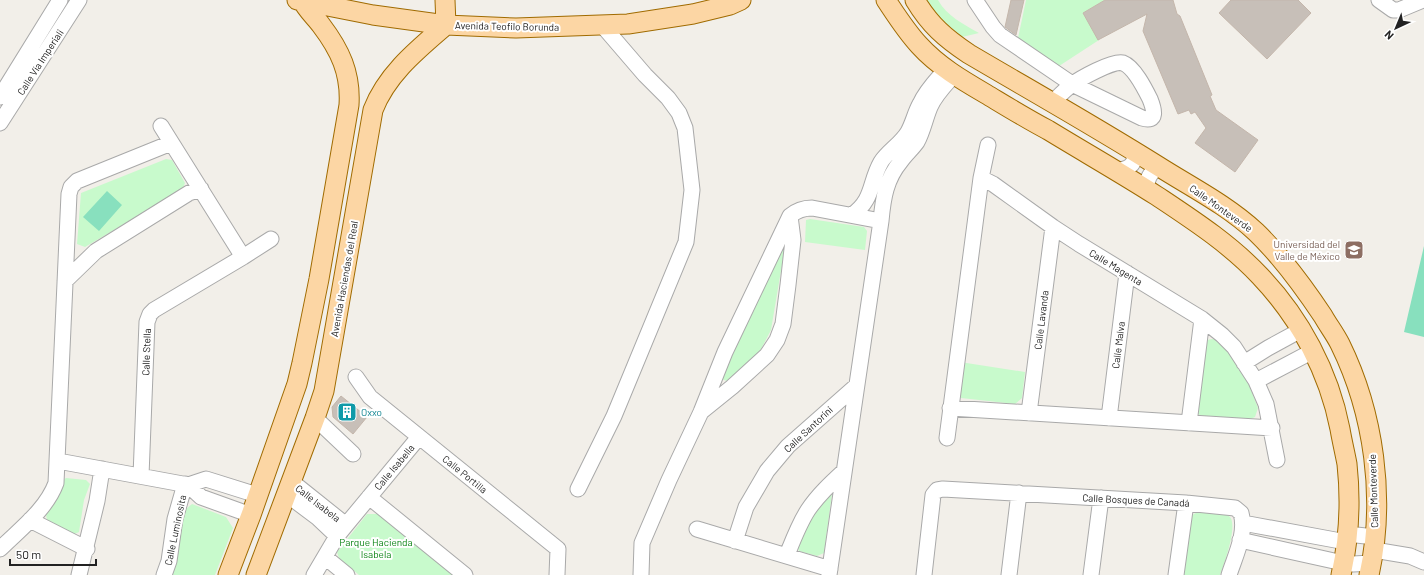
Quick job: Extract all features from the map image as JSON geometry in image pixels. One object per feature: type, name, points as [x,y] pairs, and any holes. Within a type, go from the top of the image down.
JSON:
[{"type":"main road","points":[[445,0],[446,24]]},
{"type":"main road","points":[[685,0],[699,2],[718,0]]},
{"type":"main road","name":"Avenida Teofilo Borunda","points":[[300,1],[374,15],[446,24],[516,28],[628,24],[693,14],[730,5],[739,0]]},
{"type":"main road","points":[[886,0],[906,30],[920,46],[950,72],[1117,171],[1198,222],[1230,248],[1260,276],[1288,309],[1313,350],[1325,376],[1337,410],[1344,448],[1348,484],[1347,538],[1342,569]]},
{"type":"main road","name":"Calle Monteverde","points":[[915,0],[929,21],[946,38],[969,54],[1133,149],[1227,209],[1255,232],[1288,266],[1309,295],[1339,343],[1356,382],[1364,409],[1372,450],[1375,478],[1376,510],[1372,556]]},
{"type":"main road","points":[[228,575],[251,515],[302,363],[319,279],[349,105],[350,93],[346,66],[333,41],[300,1]]},
{"type":"main road","name":"Avenida Haciendas del Real","points":[[256,575],[315,418],[327,376],[373,110],[395,73],[411,55],[446,24]]},
{"type":"main road","points":[[319,279],[343,284]]},
{"type":"street","name":"Calle Vía Imperiali","points":[[0,97],[60,0]]},
{"type":"street","name":"Calle Vía Imperiali","points":[[0,123],[79,0]]},
{"type":"street","points":[[975,0],[1000,35],[1072,84],[1147,120],[1154,115],[1154,110],[1144,87],[1131,69],[1123,63],[1114,63],[1072,84],[1053,103]]},
{"type":"street","points":[[1379,0],[1395,10],[1399,10],[1423,0]]},
{"type":"street","points":[[578,489],[614,416],[686,242],[692,190],[685,128],[679,113],[668,98],[646,76],[602,25]]},
{"type":"street","points":[[852,215],[861,209],[866,201],[876,172],[882,160],[900,143],[908,132],[919,105],[927,91],[950,72]]},
{"type":"street","points":[[696,529],[787,556],[829,572],[881,221],[882,201],[891,174],[913,149],[934,100],[950,72]]},
{"type":"street","points":[[161,126],[243,257]]},
{"type":"street","points":[[0,548],[45,505],[52,495],[56,483],[69,194],[71,187],[77,181],[171,143]]},
{"type":"street","points":[[947,438],[981,178],[988,146]]},
{"type":"street","points":[[1117,171],[1124,170],[1132,164],[1135,156],[1133,149]]},
{"type":"street","points":[[1147,190],[1148,179],[1154,170],[1159,166]]},
{"type":"street","name":"Calle Magenta","points":[[981,178],[993,184],[1053,228],[1202,319],[1222,334],[1234,347],[1256,381],[1266,404],[1272,428],[1277,460]]},
{"type":"street","points":[[66,281],[96,251],[189,193],[201,189]]},
{"type":"street","points":[[641,575],[642,543],[701,412],[725,352],[790,216],[803,208],[812,208],[881,221]]},
{"type":"street","points":[[701,412],[758,364],[767,355],[777,340],[783,324],[788,292],[793,240],[790,216]]},
{"type":"street","name":"Calle Lavanda","points":[[1029,413],[1053,228]]},
{"type":"street","name":"Calle Stella","points":[[142,476],[147,322],[150,314],[154,310],[271,239]]},
{"type":"street","name":"Calle Malva","points":[[1109,418],[1127,273]]},
{"type":"street","points":[[1189,423],[1202,319]]},
{"type":"street","points":[[1244,363],[1301,330]]},
{"type":"street","points":[[1256,381],[1313,350]]},
{"type":"street","name":"Calle Portilla","points":[[356,377],[370,397],[558,548],[557,575]]},
{"type":"street","name":"Calle Santorini","points":[[735,541],[746,507],[767,471],[788,446],[856,386]]},
{"type":"street","points":[[950,408],[1272,428]]},
{"type":"street","points":[[315,418],[353,454]]},
{"type":"street","name":"Calle Isabella","points":[[314,575],[342,530],[419,437]]},
{"type":"street","points":[[58,461],[186,485],[201,497],[251,515]]},
{"type":"street","points":[[79,575],[97,500],[102,469]]},
{"type":"street","points":[[787,556],[798,528],[808,510],[824,490],[844,471]]},
{"type":"street","points":[[186,485],[206,479],[257,496]]},
{"type":"street","name":"Calle Luminosita","points":[[164,575],[169,561],[175,519],[186,485]]},
{"type":"street","points":[[219,504],[225,485]]},
{"type":"street","name":"Calle Isabela","points":[[288,488],[342,530]]},
{"type":"street","name":"Calle Bosques de Canadá","points":[[924,575],[933,495],[937,490],[943,489],[1186,503],[1238,509],[1241,513],[1242,523]]},
{"type":"street","points":[[1009,575],[1019,493]]},
{"type":"street","name":"Calle Isabella","points":[[369,497],[465,575]]},
{"type":"street","points":[[1091,575],[1100,498]]},
{"type":"street","points":[[1176,575],[1186,503]]},
{"type":"street","points":[[30,520],[86,549]]},
{"type":"street","points":[[1229,575],[1240,540],[1242,523],[1347,538],[1372,556]]},
{"type":"street","points":[[1240,540],[1342,569],[1357,564],[1372,556],[1410,556],[1424,562]]},
{"type":"street","points":[[325,557],[347,575]]},
{"type":"green space","points":[[926,0],[938,0],[946,11],[961,23],[979,33],[962,37],[940,18]]},
{"type":"green space","points":[[1026,0],[1105,0],[1083,13],[1099,40],[1056,68],[1017,43]]},
{"type":"green space","points":[[166,159],[172,160],[185,183],[182,190],[85,247],[77,244],[81,193]]},
{"type":"green space","points":[[107,191],[122,205],[99,231],[83,217]]},
{"type":"green space","points":[[810,219],[864,227],[867,231],[865,250],[805,242],[806,220]]},
{"type":"green space","points":[[781,245],[785,247],[771,330],[760,351],[727,381],[721,379]]},
{"type":"green space","points":[[1424,246],[1424,337],[1404,332]]},
{"type":"green space","points":[[1207,340],[1218,340],[1225,347],[1246,377],[1258,408],[1255,417],[1250,419],[1201,416],[1197,413],[1204,344]]},
{"type":"green space","points":[[960,362],[1025,372],[1022,398],[1015,404],[961,398],[956,394]]},
{"type":"green space","points":[[66,478],[86,480],[90,484],[84,500],[79,532],[72,535],[47,521],[46,514],[57,499],[62,481]]},
{"type":"green space","points":[[826,493],[832,494],[824,553],[817,556],[799,551],[797,545],[807,519]]},
{"type":"green space","points":[[192,504],[226,517],[233,528],[215,575],[173,575],[179,537],[186,509]]},
{"type":"green space","points":[[1198,512],[1223,514],[1229,516],[1232,520],[1232,535],[1220,575],[1182,575],[1190,520],[1192,515]]},
{"type":"green space","name":"Parque Hacienda Isabela","points":[[367,514],[379,514],[453,575],[359,575],[339,558],[337,552]]},
{"type":"building","points":[[1011,0],[1024,0],[1016,35],[1005,27]]},
{"type":"building","points":[[1105,0],[1173,0],[1177,14],[1180,16],[1212,95],[1210,96],[1216,110],[1258,140],[1235,172],[1195,143],[1206,128],[1195,112],[1191,114],[1189,110],[1178,114],[1143,31],[1147,14],[1098,40],[1083,13]]},
{"type":"building","points":[[1231,0],[1298,0],[1311,13],[1267,59],[1219,13]]},
{"type":"building","name":"Oxxo","points":[[341,396],[367,417],[353,434],[333,417],[332,407]]},
{"type":"place","name":"Universidad del Valle de México","points":[[1354,250]]},
{"type":"place","name":"Oxxo","points":[[347,412]]}]
